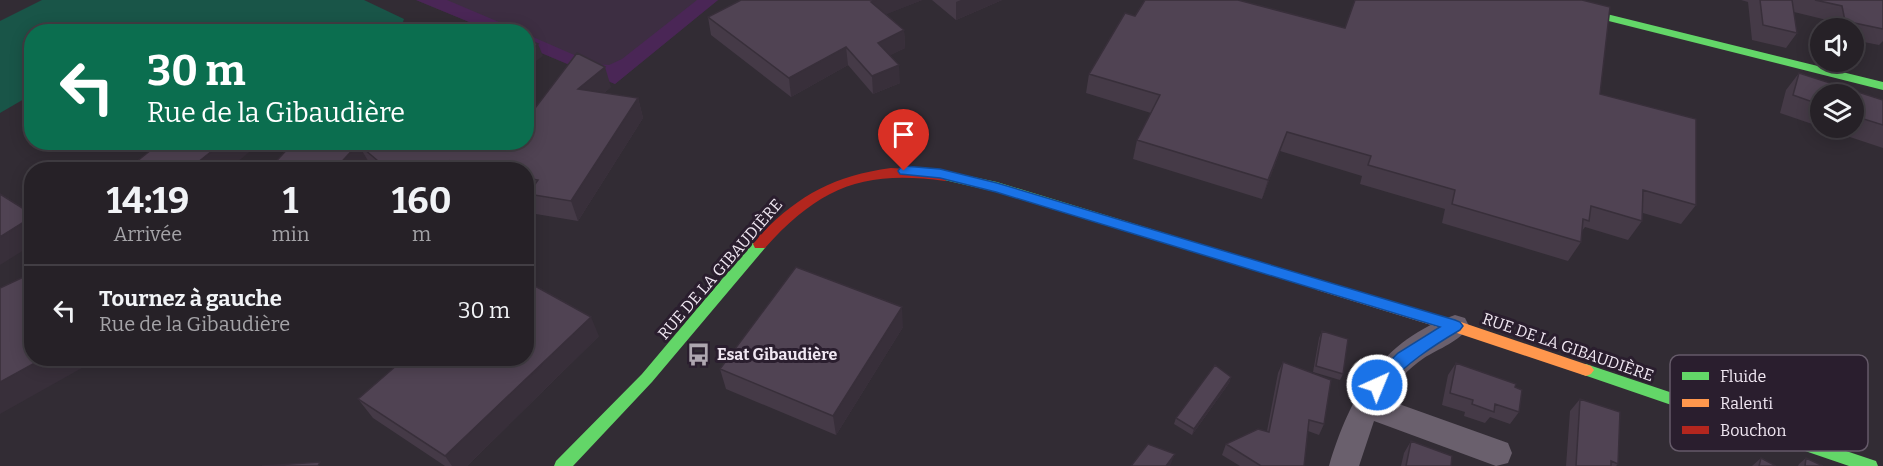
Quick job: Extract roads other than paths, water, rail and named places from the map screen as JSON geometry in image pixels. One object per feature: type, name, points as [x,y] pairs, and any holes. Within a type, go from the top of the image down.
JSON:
[{"type":"street","points":[[1537,0],[1883,86]]},
{"type":"street","name":"RUE DE LA GIBAUDIÈRE","points":[[562,466],[647,378],[779,221],[793,208],[832,186],[856,177],[888,172],[940,174],[997,187],[1455,326],[1670,399]]},
{"type":"street","points":[[1344,466],[1355,426],[1379,381],[1422,344],[1455,326]]},
{"type":"street","points":[[1366,405],[1497,453]]},
{"type":"street","name":"RUE DE LA GIBAUDIÈRE","points":[[1826,451],[1870,466]]},
{"type":"place","name":"Esat Gibaudière","points":[[699,354]]}]
